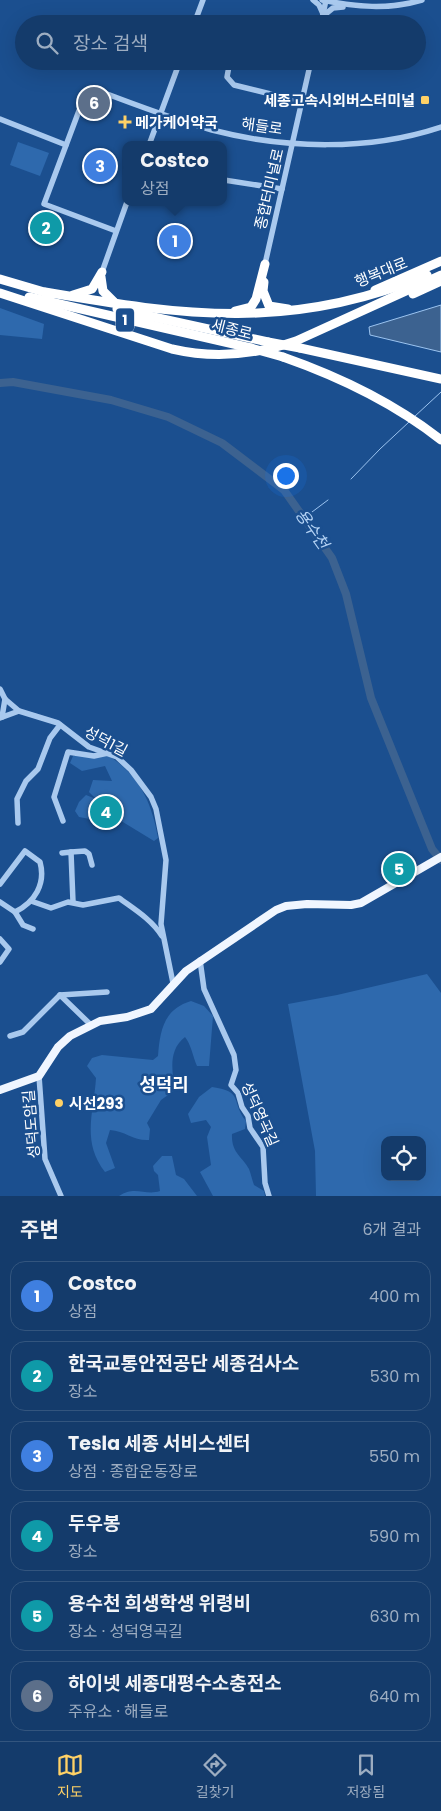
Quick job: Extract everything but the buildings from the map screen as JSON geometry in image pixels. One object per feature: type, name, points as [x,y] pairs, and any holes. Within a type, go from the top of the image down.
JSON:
[{"type":"highway","name":"행복대로","points":[[330,306],[408,276],[441,261]]},
{"type":"highway","points":[[266,264],[263,290],[269,306],[303,311]]},
{"type":"highway","points":[[214,314],[251,307],[256,299],[266,264]]},
{"type":"highway","points":[[45,292],[115,304],[214,314],[249,315],[303,311],[330,306],[389,291],[441,269]]},
{"type":"highway","points":[[66,296],[92,289],[102,272]]},
{"type":"highway","points":[[102,272],[100,280],[102,292],[115,304]]},
{"type":"highway","points":[[334,326],[441,275]]},
{"type":"highway","name":"세종로","points":[[0,279],[45,292],[439,378]]},
{"type":"highway","points":[[0,293],[153,344],[192,353],[235,355],[255,353],[296,341],[441,282]]},
{"type":"highway","name":"세종로","points":[[0,288],[283,357],[357,386],[401,411],[441,439]]},
{"type":"main road","points":[[0,1090],[39,1076],[58,1047],[70,1036],[91,1025],[127,1017],[151,1008],[167,994],[173,983],[200,960],[286,906],[351,906],[361,903],[441,857]]},
{"type":"street","points":[[198,15],[203,0]]},
{"type":"street","points":[[313,0],[319,5],[323,15]]},
{"type":"street","points":[[323,15],[325,0],[354,6]]},
{"type":"street","points":[[324,15],[333,8],[395,6],[422,0]]},
{"type":"street","points":[[151,141],[177,70]]},
{"type":"street","points":[[228,70],[227,77],[234,85],[302,102]]},
{"type":"street","name":"종합터미널로","points":[[266,264],[309,70]]},
{"type":"street","name":"해들로","points":[[66,145],[86,92],[94,88],[161,115],[220,132],[292,143],[374,141],[441,127]]},
{"type":"street","points":[[0,119],[66,145],[44,204],[116,232]]},
{"type":"street","points":[[227,180],[282,189]]},
{"type":"street","points":[[102,272],[126,206]]},
{"type":"street","name":"성덕1길","points":[[0,689],[5,699],[19,711],[60,726],[89,747],[108,753],[123,762],[151,797],[156,809],[166,860],[162,897],[163,938],[173,983]]},
{"type":"street","points":[[1,717],[5,699]]},
{"type":"street","points":[[1,717],[19,711]]},
{"type":"street","points":[[18,823],[17,799],[26,781],[38,770],[50,738],[60,726]]},
{"type":"street","points":[[63,821],[54,797],[68,752],[94,756],[108,753]]},
{"type":"street","points":[[0,884],[26,851],[40,862],[41,884],[31,901],[15,912]]},
{"type":"street","points":[[62,853],[85,851],[89,854],[92,865]]},
{"type":"street","points":[[71,852],[74,902]]},
{"type":"street","name":"성덕1길","points":[[31,901],[50,908],[68,902],[83,905],[119,898],[128,907],[148,918],[163,938]]},
{"type":"street","points":[[0,902],[15,912],[23,925],[33,929]]},
{"type":"street","points":[[0,939],[9,949],[0,962]]},
{"type":"street","name":"성덕영곡길","points":[[200,960],[204,989],[234,1055],[236,1070],[231,1085],[238,1093],[252,1131],[262,1147],[265,1182],[269,1196]]},
{"type":"street","points":[[10,1036],[23,1032],[60,995],[107,992]]},
{"type":"street","points":[[60,995],[91,1025]]},
{"type":"street","name":"성덕도암길","points":[[39,1076],[46,1159],[61,1196]]},
{"type":"shaded area","points":[[18,142],[49,153],[40,176],[10,165]]},
{"type":"shaded area","points":[[441,305],[441,352],[370,335],[369,327]]},
{"type":"shaded area","points":[[0,308],[44,324],[42,339],[0,335]]},
{"type":"shaded area","points":[[107,755],[128,771],[142,790],[148,801],[155,825],[158,838],[154,841],[113,816],[89,792],[93,780],[112,781],[105,766],[82,771],[70,763],[73,756]]},
{"type":"shaded area","points":[[86,795],[96,799],[98,805],[96,813],[90,819],[79,817],[75,811],[79,802]]},
{"type":"shaded area","points":[[427,974],[441,993],[441,1196],[316,1196],[315,1151],[288,1004],[337,995]]},
{"type":"shaded area","points":[[191,1001],[204,1006],[213,1016],[209,1066],[197,1066],[185,1037],[176,1048],[172,1061],[175,1090],[161,1100],[147,1123],[150,1129],[149,1140],[139,1139],[110,1130],[106,1143],[115,1168],[105,1172],[93,1149],[91,1138],[96,1078],[87,1066],[92,1058],[102,1055],[153,1060],[158,1056],[162,1029],[169,1015],[175,1009]]},
{"type":"shaded area","points":[[212,1087],[229,1092],[235,1098],[246,1121],[245,1129],[232,1134],[233,1146],[247,1165],[254,1185],[264,1191],[265,1196],[213,1196],[200,1172],[211,1165],[207,1137],[211,1127],[206,1120],[191,1123],[188,1114],[199,1097]]},
{"type":"shaded area","points":[[162,1156],[172,1156],[176,1175],[184,1179],[197,1196],[119,1196],[130,1191],[160,1191],[158,1175],[154,1171],[153,1166]]},
{"type":"waterway","name":"용수천","points":[[0,383],[13,382],[111,400],[168,417],[222,443],[284,490],[332,558],[346,594],[371,698],[432,849],[441,860]]},
{"type":"waterway","points":[[414,417],[441,392]]},
{"type":"waterway","points":[[351,479],[409,422]]},
{"type":"waterway","points":[[304,518],[328,500]]},
{"type":"place","name":"세종고속시외버스터미널","points":[[425,100]]},
{"type":"place","name":"하이넷 세종대평수소충전소","points":[[94,103]]},
{"type":"place","name":"메가케어약국","points":[[125,122]]},
{"type":"place","name":"Tesla 세종 서비스센터","points":[[100,166]]},
{"type":"place","name":"한국교통안전공단 세종검사소","points":[[46,228]]},
{"type":"place","name":"Costco","points":[[175,241]]},
{"type":"place","name":"두우봉","points":[[106,812]]},
{"type":"place","name":"용수천 희생학생 위령비","points":[[399,869]]},
{"type":"place","name":"시선293","points":[[59,1103]]},
{"type":"district","name":"성덕리","points":[[164,1084]]}]
